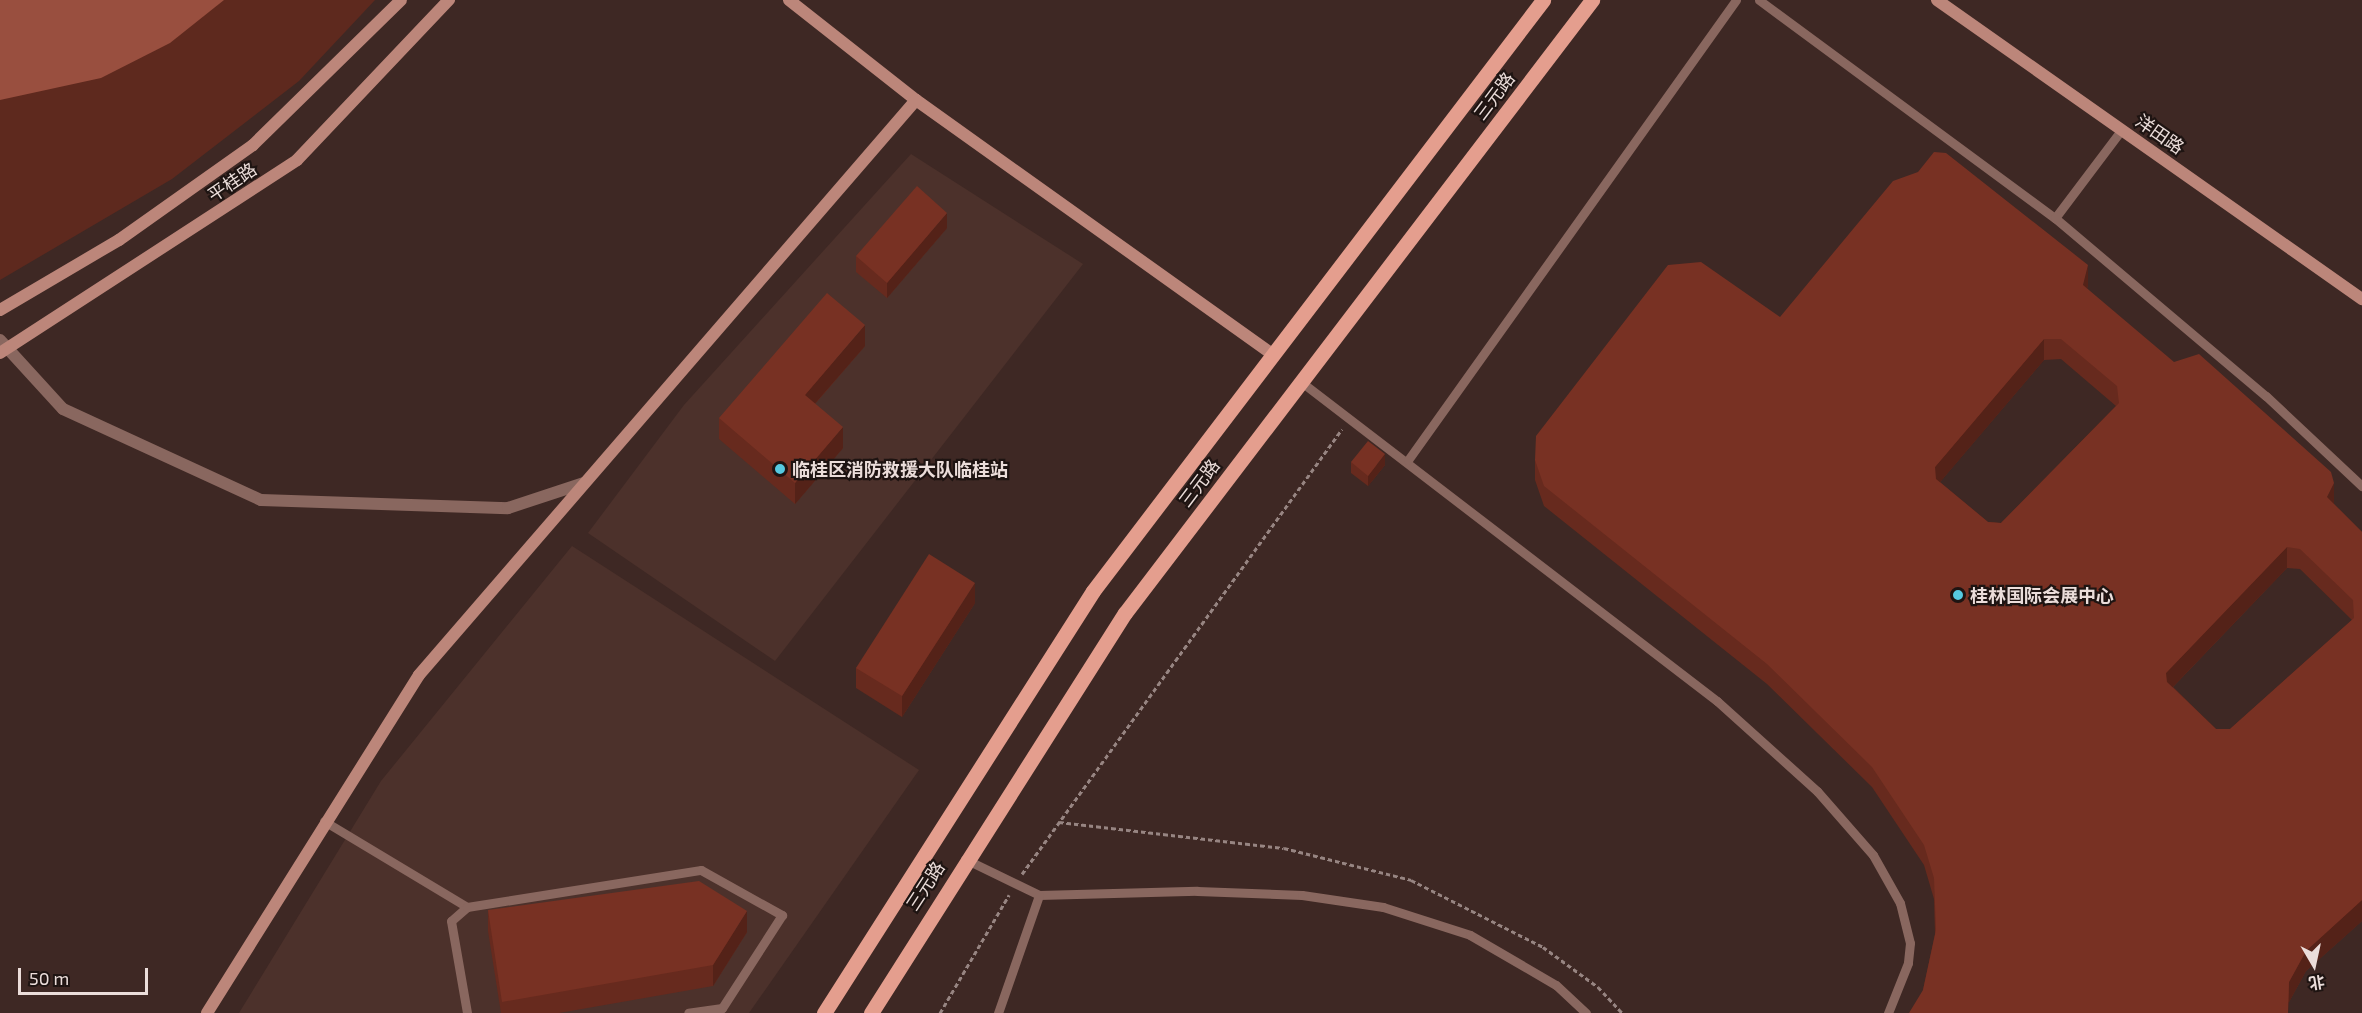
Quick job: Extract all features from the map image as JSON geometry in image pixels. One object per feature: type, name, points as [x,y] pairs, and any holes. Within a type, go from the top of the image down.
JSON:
[{"type":"main road","name":"三元路","points":[[824,1013],[1092,591],[1543,0]]},
{"type":"main road","name":"三元路","points":[[871,1013],[965,859],[1125,613],[1592,0]]},
{"type":"street","name":"平桂路","points":[[0,310],[118,240],[253,145],[401,0]]},
{"type":"street","name":"平桂路","points":[[2,347],[297,160],[449,0]]},
{"type":"street","points":[[789,0],[916,100],[1272,354]]},
{"type":"street","name":"洋田路","points":[[1937,0],[2362,299]]},
{"type":"street","points":[[207,1013],[324,821],[419,675],[916,100]]},
{"type":"street","points":[[2,347],[63,409],[261,500],[508,508],[584,483]]},
{"type":"lane","points":[[1408,460],[1736,0]]},
{"type":"lane","points":[[1759,0],[2055,218],[2266,396],[2362,486]]},
{"type":"lane","points":[[2055,218],[2122,129]]},
{"type":"lane","points":[[1300,381],[1408,460],[1717,701],[1817,791],[1866,847],[1900,903],[1910,943],[1904,982],[1888,1013]]},
{"type":"lane","points":[[324,821],[467,908]]},
{"type":"lane","points":[[965,859],[1039,895],[1197,891],[1302,895],[1383,907],[1470,935],[1556,985],[1586,1013]]},
{"type":"lane","points":[[467,1013],[451,921],[467,908],[701,870],[782,915],[722,1008],[688,1013]]},
{"type":"lane","points":[[998,1013],[1039,895]]},
{"type":"path","points":[[940,1013],[1016,883],[1350,418]]},
{"type":"path","points":[[1059,822],[1284,848],[1411,880],[1544,947],[1599,987],[1622,1013]]},
{"type":"shaded area","points":[[0,0],[375,0],[299,81],[172,179],[0,280]]},
{"type":"shaded area","points":[[0,0],[224,0],[170,43],[101,78],[0,100]]},
{"type":"shaded area","name":"临桂区消防救援大队临桂站","points":[[911,154],[1083,264],[775,661],[588,533],[684,405]]},
{"type":"shaded area","points":[[572,546],[919,770],[749,1013],[239,1013],[381,781]]},
{"type":"building","name":"桂林国际会展中心","points":[[1934,152],[1946,153],[2088,265],[2083,285],[2174,362],[2199,354],[2331,472],[2334,483],[2327,497],[2362,532],[2362,900],[2306,951],[2289,982],[2288,1013],[1909,1013],[1923,990],[1936,930],[1934,878],[1924,845],[1872,767],[1767,664],[1544,486],[1535,460],[1536,436],[1668,265],[1701,262],[1780,317],[1893,181],[1918,172]],"holes":[[[2044,339],[2061,339],[2117,386],[2119,403],[2001,523],[1988,522],[1936,479],[1935,467]],[[2287,547],[2300,549],[2353,600],[2354,618],[2230,729],[2216,729],[2167,682],[2166,673]]]},
{"type":"building","points":[[917,186],[947,213],[887,283],[856,256]]},
{"type":"building","points":[[827,293],[865,325],[805,395],[843,427],[795,483],[719,418]]},
{"type":"building","points":[[1368,441],[1385,454],[1368,476],[1351,462]]},
{"type":"building","points":[[929,554],[975,583],[902,696],[856,668]]},
{"type":"building","points":[[699,881],[747,911],[713,965],[502,1002],[488,910]]},
{"type":"place","name":"临桂区消防救援大队临桂站","points":[[780,469]]},
{"type":"place","name":"桂林国际会展中心","points":[[1958,595]]}]
